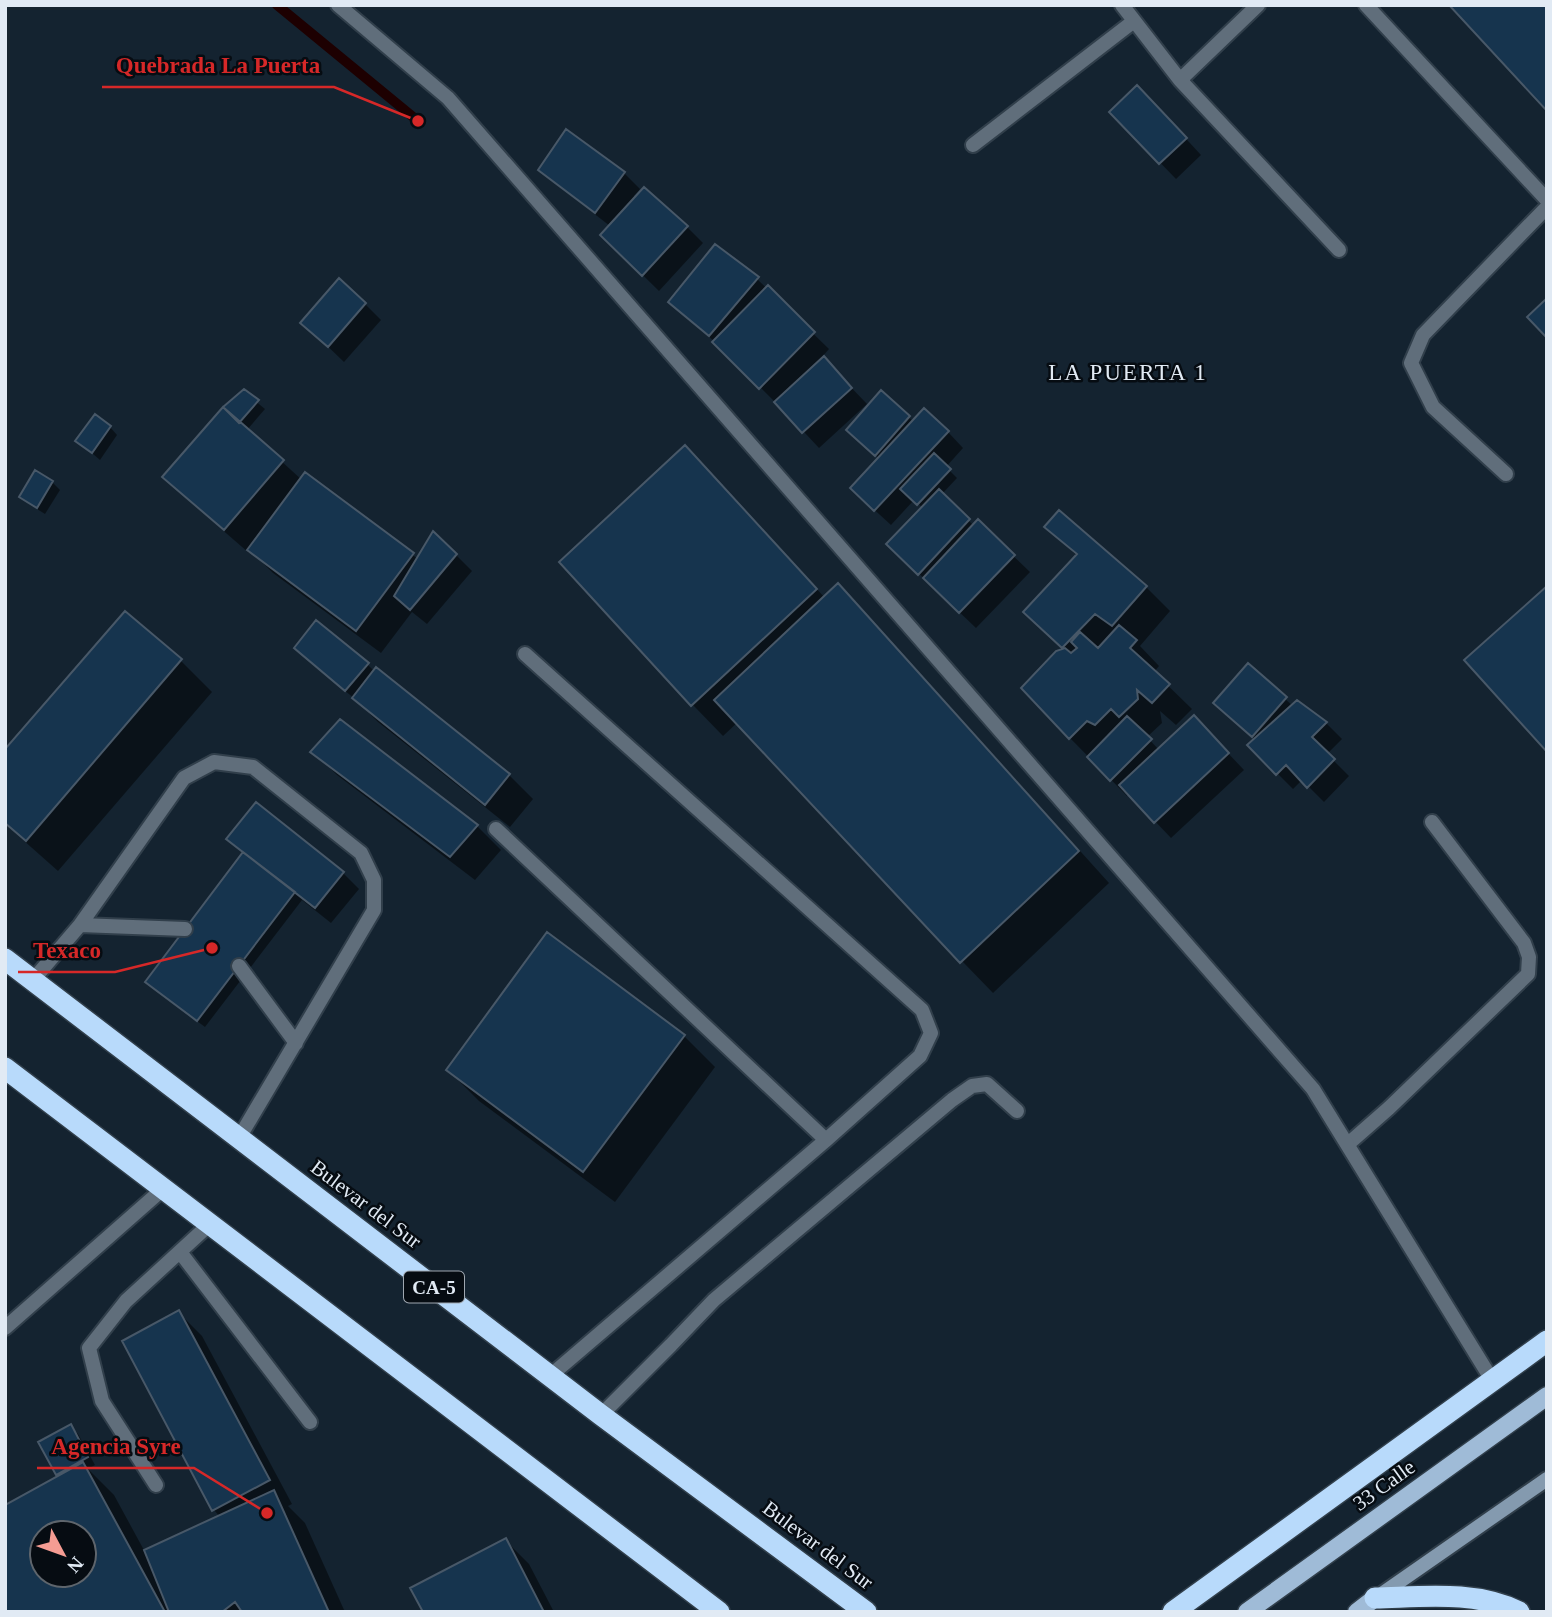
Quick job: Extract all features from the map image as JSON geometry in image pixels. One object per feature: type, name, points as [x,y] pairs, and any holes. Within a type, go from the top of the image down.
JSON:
[{"type":"highway","name":"Bulevar del Sur","points":[[5,959],[601,1415],[866,1612]]},
{"type":"highway","points":[[5,1068],[211,1223],[712,1610]]},
{"type":"highway","points":[[1173,1612],[1547,1341]]},
{"type":"highway","points":[[1375,1598],[1470,1598],[1519,1612]]},
{"type":"main road","name":"33 Calle","points":[[1247,1612],[1547,1396]]},
{"type":"main road","points":[[1357,1612],[1375,1598]]},
{"type":"street","points":[[338,5],[448,98],[1313,1089],[1492,1380]]},
{"type":"street","points":[[1122,5],[1180,80],[1339,250]]},
{"type":"street","points":[[1180,80],[1258,5]]},
{"type":"street","points":[[1366,5],[1547,200]]},
{"type":"street","points":[[973,145],[1134,21]]},
{"type":"street","points":[[1506,474],[1433,407],[1411,363],[1423,335],[1547,207]]},
{"type":"street","points":[[525,653],[922,1010],[931,1033],[920,1056],[550,1376]]},
{"type":"street","points":[[33,980],[80,925],[184,778],[215,762],[253,767],[361,853],[374,880],[374,910],[239,1138]]},
{"type":"street","points":[[1348,1144],[1528,974],[1530,957],[1524,943],[1432,822]]},
{"type":"street","points":[[496,828],[826,1140]]},
{"type":"street","points":[[80,925],[185,929]]},
{"type":"street","points":[[239,966],[296,1042]]},
{"type":"street","points":[[601,1415],[714,1300],[952,1100],[972,1086],[987,1084],[1017,1111]]},
{"type":"street","points":[[5,1328],[164,1188]]},
{"type":"street","points":[[156,1485],[102,1401],[89,1348],[126,1301],[211,1223]]},
{"type":"street","points":[[180,1252],[310,1422]]},
{"type":"street","points":[[1375,1598],[1547,1479]]},
{"type":"building","points":[[1449,5],[1547,5],[1547,111]]},
{"type":"building","points":[[1137,85],[1187,138],[1159,164],[1109,112]]},
{"type":"building","points":[[566,129],[625,172],[595,213],[538,170]]},
{"type":"building","points":[[644,187],[688,226],[642,276],[600,235]]},
{"type":"building","points":[[715,244],[759,277],[709,336],[668,302]]},
{"type":"building","points":[[339,278],[366,303],[328,347],[300,323]]},
{"type":"building","points":[[768,285],[815,332],[759,389],[712,342]]},
{"type":"building","points":[[1547,298],[1547,338],[1527,317]]},
{"type":"building","points":[[824,356],[852,388],[802,433],[774,402]]},
{"type":"building","points":[[244,389],[259,400],[239,423],[223,407]]},
{"type":"building","points":[[881,390],[910,416],[875,456],[846,430]]},
{"type":"building","points":[[223,407],[284,460],[224,530],[162,477]]},
{"type":"building","points":[[924,408],[949,431],[874,511],[850,488]]},
{"type":"building","points":[[95,414],[111,426],[92,453],[75,441]]},
{"type":"building","points":[[685,445],[817,589],[691,706],[559,562]]},
{"type":"building","points":[[934,453],[951,469],[917,505],[900,489]]},
{"type":"building","points":[[35,470],[53,481],[37,508],[19,497]]},
{"type":"building","points":[[305,472],[414,553],[356,631],[247,550]]},
{"type":"building","points":[[939,489],[970,519],[918,575],[886,544]]},
{"type":"building","points":[[1059,510],[1147,586],[1112,626],[1095,614],[1062,648],[1023,612],[1077,554],[1044,527]]},
{"type":"building","points":[[978,519],[1015,555],[959,613],[923,578]]},
{"type":"building","points":[[433,531],[457,554],[410,610],[394,596]]},
{"type":"building","points":[[838,583],[1079,851],[960,963],[714,700]]},
{"type":"building","points":[[1547,586],[1547,752],[1464,660]]},
{"type":"building","points":[[125,611],[182,659],[26,841],[5,823],[5,749]]},
{"type":"building","points":[[316,620],[369,663],[345,691],[294,648]]},
{"type":"building","points":[[1119,625],[1137,640],[1130,648],[1170,684],[1152,703],[1137,690],[1138,699],[1119,717],[1111,709],[1095,725],[1087,721],[1069,739],[1021,688],[1056,651],[1065,648],[1071,653],[1077,648],[1071,642],[1080,632],[1098,648]]},
{"type":"building","points":[[1248,663],[1287,697],[1252,737],[1213,703]]},
{"type":"building","points":[[376,667],[510,774],[485,805],[352,698]]},
{"type":"building","points":[[1297,700],[1327,722],[1312,737],[1335,759],[1307,788],[1286,765],[1276,775],[1247,745]]},
{"type":"building","points":[[1194,715],[1229,753],[1154,823],[1119,785]]},
{"type":"building","points":[[1127,716],[1152,739],[1110,781],[1087,757]]},
{"type":"building","points":[[340,719],[478,825],[450,857],[310,752]]},
{"type":"building","points":[[256,802],[344,872],[315,908],[226,839]]},
{"type":"building","points":[[243,852],[295,892],[197,1021],[145,982]]},
{"type":"building","points":[[547,932],[685,1035],[583,1172],[446,1070]]},
{"type":"building","points":[[179,1310],[270,1480],[212,1511],[122,1341]]},
{"type":"building","points":[[71,1424],[88,1457],[56,1475],[38,1442]]},
{"type":"building","points":[[83,1462],[165,1612],[5,1612],[5,1505]]},
{"type":"building","points":[[274,1490],[329,1612],[242,1612],[235,1602],[222,1612],[169,1612],[144,1550]]},
{"type":"building","points":[[506,1538],[544,1612],[423,1612],[410,1588]]},
{"type":"waterway","points":[[277,5],[418,121]]},
{"type":"place","name":"Quebrada La Puerta","points":[[418,121]]},
{"type":"place","name":"Texaco","points":[[212,948]]},
{"type":"place","name":"Agencia Syre","points":[[267,1513]]},
{"type":"district","name":"LA PUERTA 1","points":[[1128,372]]}]
